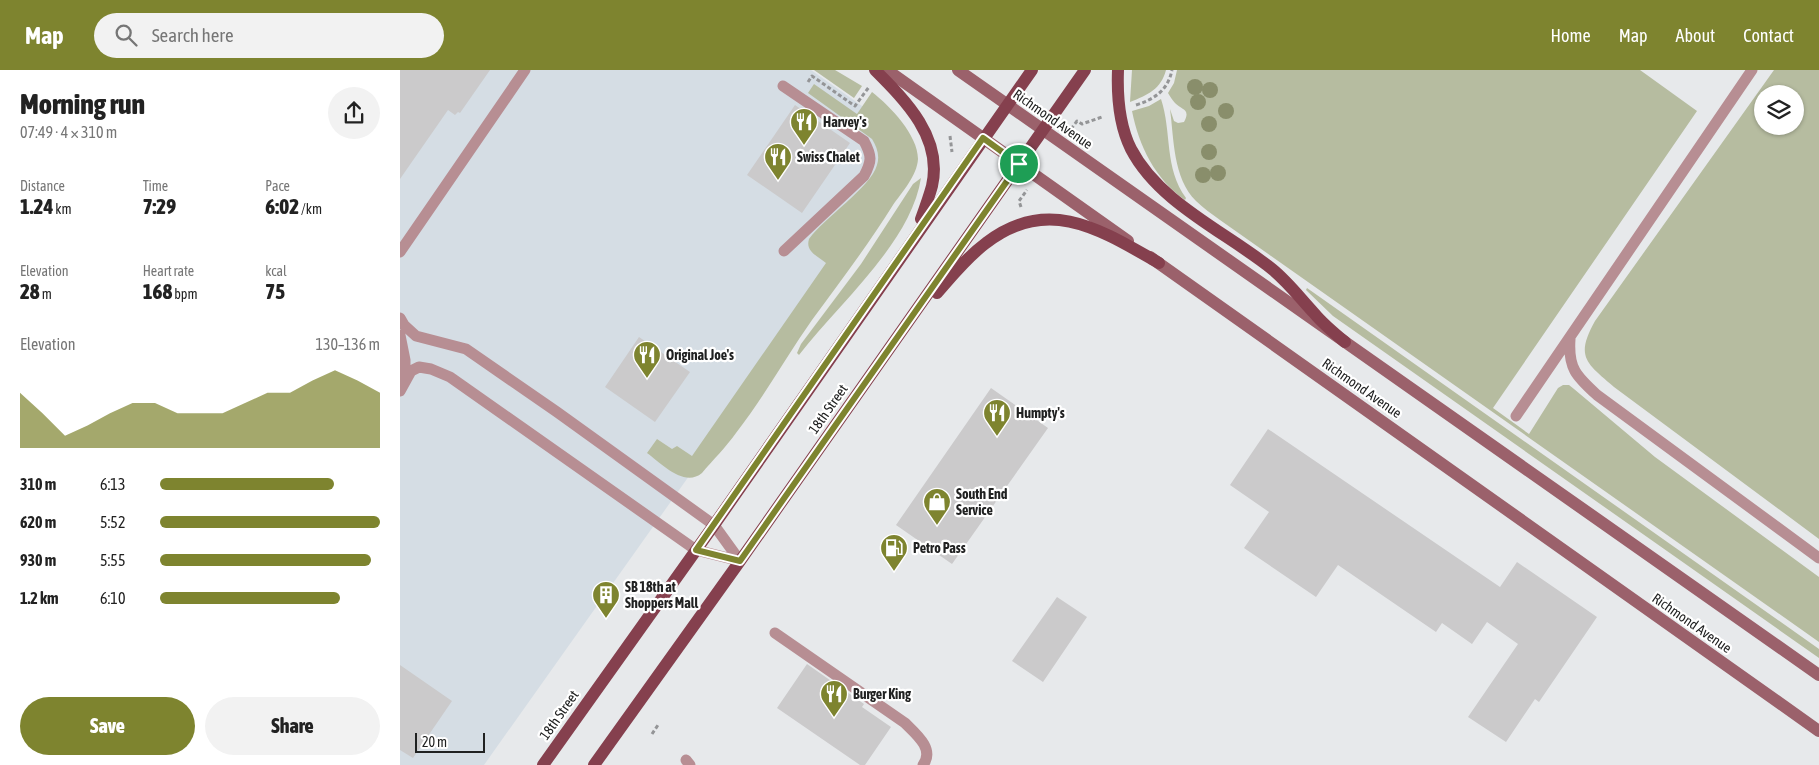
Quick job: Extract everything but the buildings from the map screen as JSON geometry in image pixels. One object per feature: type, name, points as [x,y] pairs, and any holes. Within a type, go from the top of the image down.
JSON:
[{"type":"main road","points":[[875,70],[897,92],[918,119],[930,142],[934,167],[932,184],[920,221],[909,244]]},
{"type":"main road","name":"Richmond Avenue","points":[[887,70],[1819,731]]},
{"type":"main road","name":"Richmond Avenue","points":[[958,70],[1819,675]]},
{"type":"main road","name":"18th Street","points":[[543,765],[714,525],[1032,70]]},
{"type":"main road","name":"18th Street","points":[[594,765],[740,561],[1085,70]]},
{"type":"main road","points":[[1118,70],[1123,129],[1130,148],[1143,168],[1176,200],[1283,278],[1313,312],[1344,342]]},
{"type":"main road","points":[[903,329],[970,257],[985,244],[1025,222],[1040,219],[1058,219],[1077,223],[1108,234],[1159,263]]},
{"type":"lane","points":[[400,252],[525,70]]},
{"type":"lane","points":[[1516,416],[1752,70]]},
{"type":"lane","points":[[783,86],[864,141],[870,152],[870,165],[864,176],[784,251]]},
{"type":"lane","points":[[400,318],[404,325],[416,336],[466,349],[556,412],[714,525],[740,561]]},
{"type":"lane","points":[[400,335],[406,367],[402,386]]},
{"type":"lane","points":[[1570,337],[1569,358],[1579,379],[1597,395],[1819,558]]},
{"type":"lane","points":[[403,350],[418,344],[436,341]]},
{"type":"lane","points":[[403,350],[431,369]]},
{"type":"lane","points":[[402,386],[416,368],[422,366],[458,381],[696,550],[740,561]]},
{"type":"lane","points":[[775,633],[905,723],[927,748],[926,760],[923,765]]},
{"type":"path","points":[[1131,107],[1152,99],[1161,93],[1168,84],[1172,70]]},
{"type":"path","points":[[807,83],[812,76],[855,106],[869,86]]},
{"type":"path","points":[[1070,130],[1077,121],[1082,124],[1108,115]]},
{"type":"path","points":[[950,135],[953,154]]},
{"type":"path","points":[[1022,210],[1019,201],[1027,190]]},
{"type":"path","points":[[652,734],[658,725]]},
{"type":"shaded area","points":[[400,70],[811,70],[896,130],[904,173],[484,765],[400,765]]},
{"type":"green space","points":[[814,70],[835,70],[862,86],[854,98]]},
{"type":"green space","points":[[1132,70],[1166,70],[1164,77],[1157,87],[1143,97],[1130,102]]},
{"type":"green space","points":[[1177,70],[1640,70],[1697,111],[1493,408],[1529,434],[1558,388],[1563,385],[1569,385],[1655,457],[1819,577],[1819,642],[1199,204],[1188,192],[1176,158],[1170,109],[1174,121],[1178,123],[1184,122],[1187,115],[1185,110],[1175,103],[1168,93],[1174,83]]},
{"type":"green space","points":[[1774,70],[1819,70],[1819,539],[1596,372],[1586,358],[1585,351],[1589,333],[1595,321],[1754,98],[1754,135],[1804,135],[1804,85],[1763,85]]},
{"type":"green space","points":[[814,84],[857,114],[872,92],[879,98],[902,122],[913,140],[918,159],[915,172],[732,438],[702,473],[688,478],[680,476],[647,453],[657,439],[672,449],[677,446],[692,456],[826,263],[811,250],[808,243],[809,239],[857,193],[873,174],[877,165],[878,152],[872,139],[808,93]]},
{"type":"green space","points":[[1161,99],[1174,175],[1186,198],[1185,200],[1174,192],[1157,172],[1144,149],[1135,124],[1132,111],[1149,106]]},
{"type":"green space","points":[[921,178],[914,202],[903,226],[888,249],[871,272],[799,355],[797,353],[801,344],[861,264],[913,184]]},
{"type":"green space","points":[[1307,288],[1819,649],[1819,658],[1333,316],[1306,290]]},
{"type":"place","name":"Harvey's","points":[[804,146]]},
{"type":"place","name":"Swiss Chalet","points":[[778,181]]},
{"type":"place","name":"Original Joe's","points":[[647,379]]},
{"type":"place","name":"Humpty's","points":[[997,437]]},
{"type":"place","name":"South End Service","points":[[937,526]]},
{"type":"place","name":"Petro Pass","points":[[894,572]]},
{"type":"place","name":"SB 18th at Shoppers Mall","points":[[606,619]]},
{"type":"place","name":"Burger King","points":[[834,718]]},
{"type":"route","points":[[983,138],[1019,164],[740,561],[696,550],[983,138]]}]
